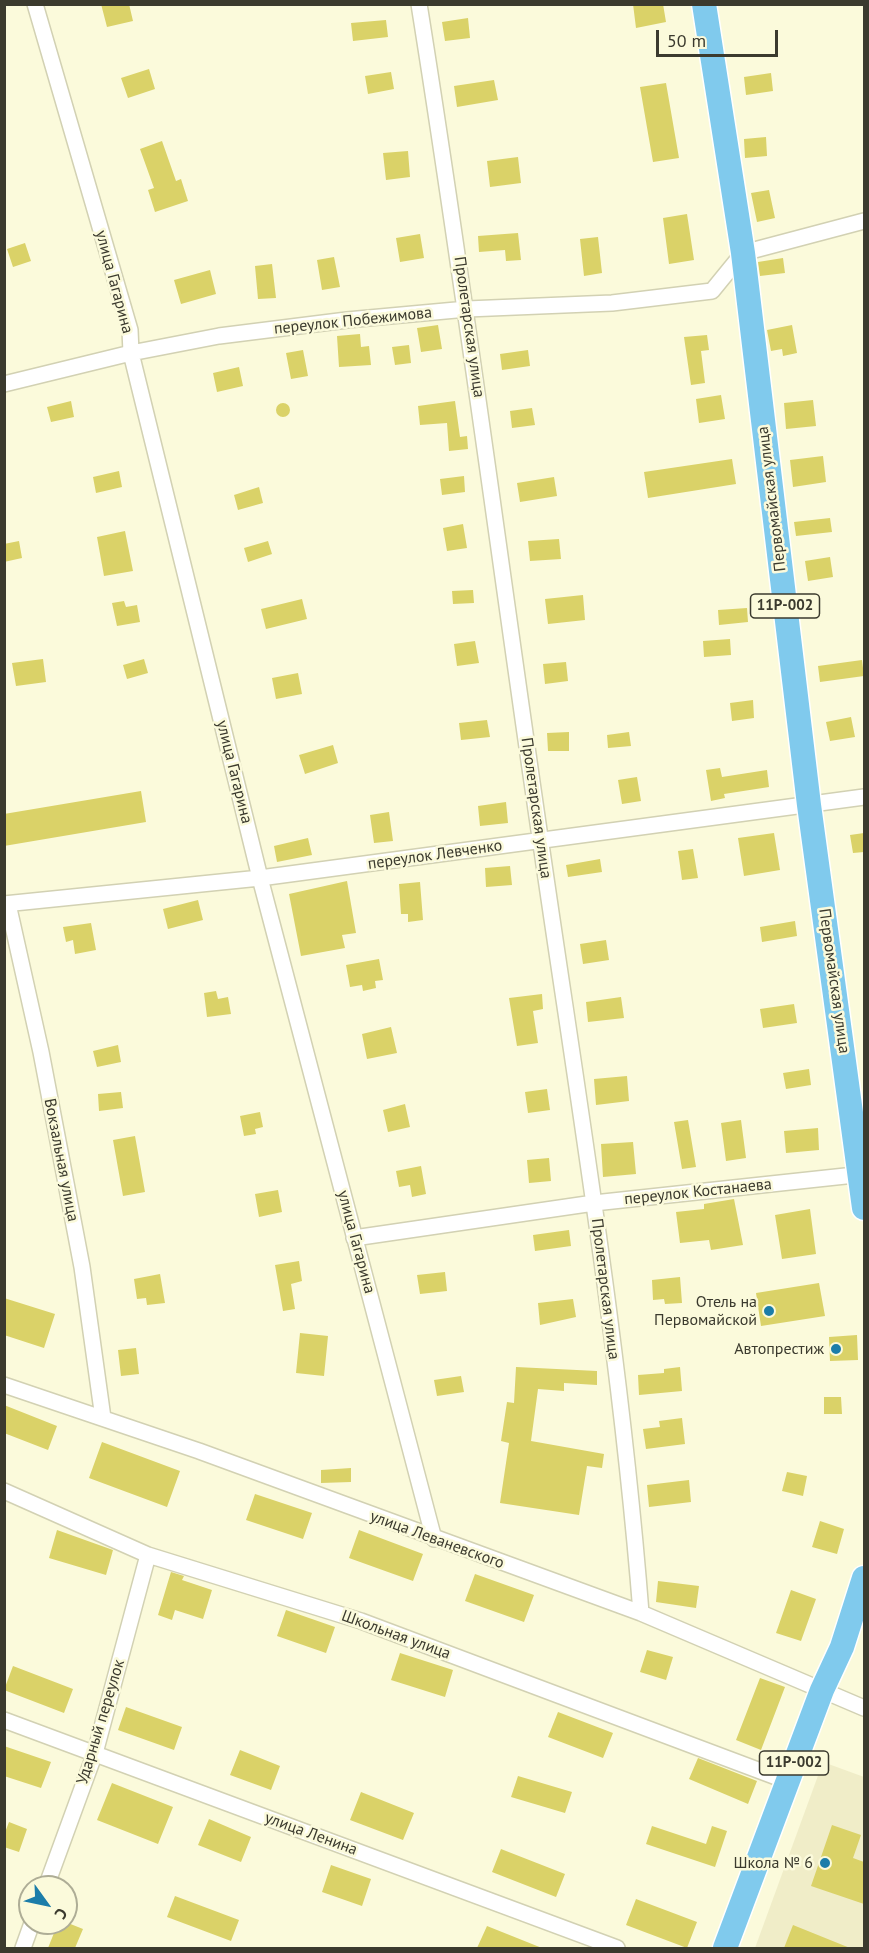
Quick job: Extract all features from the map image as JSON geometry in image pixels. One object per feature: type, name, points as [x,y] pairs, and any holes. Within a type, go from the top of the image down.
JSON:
[{"type":"main road","name":"Первомайская улица","points":[[704,4],[743,253],[808,805],[862,1174],[864,1208]]},
{"type":"main road","name":"11Р-002","points":[[725,1948],[822,1689],[842,1647],[864,1578]]},
{"type":"street","name":"улица Гагарина","points":[[35,4],[130,330],[131,353],[260,878],[434,1539]]},
{"type":"street","name":"Пролетарская улица","points":[[418,4],[467,309],[594,1203],[632,1498],[641,1613]]},
{"type":"street","points":[[743,253],[864,221]]},
{"type":"street","name":"переулок Побежимова","points":[[4,384],[131,353],[219,336],[347,320],[467,309],[612,303],[712,291],[743,253]]},
{"type":"street","name":"переулок Левченко","points":[[6,904],[260,878],[864,797]]},
{"type":"street","name":"Вокзальная улица","points":[[6,904],[41,1052],[82,1267],[103,1418]]},
{"type":"street","name":"переулок Костанаева","points":[[354,1238],[594,1203],[862,1174]]},
{"type":"street","name":"улица Леваневского","points":[[4,1385],[103,1418],[641,1613],[864,1707]]},
{"type":"street","name":"Школьная улица","points":[[4,1491],[148,1555],[361,1621],[787,1781]]},
{"type":"street","name":"Ударный переулок","points":[[50,1875],[95,1753],[148,1555]]},
{"type":"street","name":"улица Ленина","points":[[4,1720],[617,1948]]},
{"type":"shaded area","name":"Школа № 6","points":[[823,1762],[864,1777],[864,1948],[755,1948]]},
{"type":"building","points":[[101,4],[129,4],[133,21],[107,27]]},
{"type":"building","points":[[633,4],[663,4],[666,22],[636,28]]},
{"type":"building","points":[[468,18],[470,38],[445,41],[442,22]]},
{"type":"building","points":[[386,20],[388,37],[353,41],[351,23]]},
{"type":"building","points":[[149,69],[155,89],[128,98],[121,78]]},
{"type":"building","points":[[391,72],[394,89],[368,94],[365,76]]},
{"type":"building","points":[[771,73],[773,91],[746,95],[744,77]]},
{"type":"building","points":[[494,80],[498,100],[457,107],[454,86]]},
{"type":"building","points":[[666,83],[679,158],[653,162],[640,87]]},
{"type":"building","points":[[766,137],[767,156],[745,158],[744,139]]},
{"type":"building","points":[[162,141],[176,181],[181,179],[188,201],[155,212],[148,190],[154,188],[140,149]]},
{"type":"building","points":[[408,151],[410,177],[386,180],[383,153]]},
{"type":"building","points":[[518,157],[521,183],[490,187],[487,161]]},
{"type":"building","points":[[769,190],[775,218],[757,222],[751,193]]},
{"type":"building","points":[[687,214],[694,260],[669,264],[663,218]]},
{"type":"building","points":[[518,233],[521,260],[506,261],[505,250],[479,252],[478,236]]},
{"type":"building","points":[[420,234],[424,258],[400,262],[396,238]]},
{"type":"building","points":[[598,237],[602,273],[584,276],[580,239]]},
{"type":"building","points":[[25,243],[31,261],[13,267],[7,249]]},
{"type":"building","points":[[334,257],[340,287],[322,290],[317,260]]},
{"type":"building","points":[[783,258],[785,273],[760,276],[758,262]]},
{"type":"building","points":[[272,264],[276,298],[258,299],[255,266]]},
{"type":"building","points":[[210,270],[216,294],[181,304],[174,280]]},
{"type":"building","points":[[438,325],[442,349],[421,352],[417,328]]},
{"type":"building","points":[[792,325],[797,353],[783,356],[782,349],[771,351],[767,330]]},
{"type":"building","points":[[360,334],[361,347],[369,346],[371,365],[339,367],[337,336]]},
{"type":"building","points":[[707,335],[709,350],[701,351],[705,383],[691,385],[684,337]]},
{"type":"building","points":[[409,345],[411,363],[395,365],[392,347]]},
{"type":"building","points":[[303,350],[308,376],[291,379],[286,353]]},
{"type":"building","points":[[528,350],[530,366],[502,370],[500,354]]},
{"type":"building","points":[[239,367],[243,386],[217,392],[213,373]]},
{"type":"building","points":[[721,395],[725,419],[699,423],[696,399]]},
{"type":"building","points":[[813,400],[816,426],[786,429],[784,403]]},
{"type":"building","points":[[71,401],[74,417],[51,422],[47,407]]},
{"type":"building","points":[[455,401],[460,437],[467,436],[468,449],[449,451],[447,423],[420,425],[418,406]]},
{"type":"building","points":[[283,403],[288,405],[290,410],[288,415],[283,417],[278,415],[276,410],[278,405]]},
{"type":"building","points":[[532,408],[535,425],[512,428],[510,411]]},
{"type":"building","points":[[823,456],[826,482],[793,487],[790,460]]},
{"type":"building","points":[[732,459],[736,484],[648,498],[644,472]]},
{"type":"building","points":[[119,471],[122,487],[96,493],[93,477]]},
{"type":"building","points":[[464,476],[465,492],[442,495],[440,479]]},
{"type":"building","points":[[554,477],[557,496],[520,502],[517,483]]},
{"type":"building","points":[[259,487],[263,503],[238,510],[234,495]]},
{"type":"building","points":[[830,518],[832,532],[796,536],[794,522]]},
{"type":"building","points":[[463,524],[467,548],[447,551],[443,528]]},
{"type":"building","points":[[125,531],[133,571],[104,576],[97,537]]},
{"type":"building","points":[[559,539],[561,559],[530,561],[528,541]]},
{"type":"building","points":[[19,541],[22,558],[4,562],[4,544]]},
{"type":"building","points":[[268,541],[272,554],[248,562],[244,548]]},
{"type":"building","points":[[830,557],[833,577],[808,581],[805,561]]},
{"type":"building","points":[[473,590],[474,603],[453,604],[452,591]]},
{"type":"building","points":[[583,595],[585,620],[548,624],[545,599]]},
{"type":"building","points":[[302,599],[307,619],[266,629],[261,609]]},
{"type":"building","points":[[124,601],[126,607],[137,605],[140,622],[117,626],[112,603]]},
{"type":"building","points":[[747,608],[748,622],[719,625],[718,610]]},
{"type":"building","points":[[730,639],[731,655],[704,657],[703,641]]},
{"type":"building","points":[[475,641],[479,663],[457,666],[454,644]]},
{"type":"building","points":[[43,659],[46,682],[16,686],[12,663]]},
{"type":"building","points":[[144,659],[148,673],[127,679],[123,665]]},
{"type":"building","points":[[862,660],[864,676],[820,682],[818,666]]},
{"type":"building","points":[[566,662],[568,681],[545,684],[543,664]]},
{"type":"building","points":[[298,673],[302,694],[276,699],[272,678]]},
{"type":"building","points":[[753,700],[754,718],[732,721],[730,703]]},
{"type":"building","points":[[851,717],[855,737],[830,741],[826,722]]},
{"type":"building","points":[[487,720],[490,737],[461,740],[459,723]]},
{"type":"building","points":[[569,732],[569,751],[548,751],[547,733]]},
{"type":"building","points":[[629,732],[631,746],[608,748],[607,735]]},
{"type":"building","points":[[333,745],[338,763],[305,774],[299,755]]},
{"type":"building","points":[[720,768],[722,777],[767,770],[769,787],[724,794],[725,798],[711,801],[706,770]]},
{"type":"building","points":[[637,777],[641,801],[622,804],[618,780]]},
{"type":"building","points":[[141,791],[146,822],[4,846],[4,814]]},
{"type":"building","points":[[506,802],[508,823],[480,826],[478,806]]},
{"type":"building","points":[[389,812],[393,841],[374,843],[370,815]]},
{"type":"building","points":[[774,833],[780,870],[744,876],[738,838]]},
{"type":"building","points":[[864,833],[864,852],[853,853],[850,835]]},
{"type":"building","points":[[308,838],[312,855],[277,862],[274,846]]},
{"type":"building","points":[[693,849],[698,878],[682,880],[678,851]]},
{"type":"building","points":[[600,859],[602,872],[568,877],[566,865]]},
{"type":"building","points":[[510,866],[512,885],[486,887],[485,868]]},
{"type":"building","points":[[347,881],[356,933],[342,935],[345,948],[301,956],[289,894]]},
{"type":"building","points":[[420,882],[423,920],[408,922],[408,914],[401,914],[399,884]]},
{"type":"building","points":[[198,900],[203,920],[168,929],[163,909]]},
{"type":"building","points":[[795,921],[797,936],[762,942],[760,927]]},
{"type":"building","points":[[91,923],[96,950],[75,954],[73,940],[66,942],[63,927]]},
{"type":"building","points":[[606,940],[609,960],[583,964],[580,944]]},
{"type":"building","points":[[379,959],[383,980],[375,981],[376,988],[363,991],[362,985],[350,987],[346,965]]},
{"type":"building","points":[[216,991],[218,999],[228,997],[231,1014],[207,1017],[204,993]]},
{"type":"building","points":[[542,994],[543,1009],[533,1011],[538,1043],[517,1046],[509,998]]},
{"type":"building","points":[[621,997],[624,1018],[588,1022],[586,1002]]},
{"type":"building","points":[[794,1004],[797,1023],[763,1028],[760,1009]]},
{"type":"building","points":[[391,1027],[397,1053],[367,1059],[362,1034]]},
{"type":"building","points":[[118,1045],[121,1062],[97,1067],[93,1051]]},
{"type":"building","points":[[809,1069],[811,1085],[786,1089],[783,1073]]},
{"type":"building","points":[[627,1076],[629,1101],[596,1105],[594,1079]]},
{"type":"building","points":[[547,1089],[550,1110],[528,1113],[525,1092]]},
{"type":"building","points":[[121,1092],[123,1108],[99,1111],[98,1094]]},
{"type":"building","points":[[405,1104],[410,1127],[388,1132],[383,1110]]},
{"type":"building","points":[[260,1112],[263,1127],[255,1129],[256,1134],[244,1136],[240,1116]]},
{"type":"building","points":[[688,1120],[696,1167],[682,1169],[674,1122]]},
{"type":"building","points":[[741,1120],[746,1158],[726,1161],[721,1123]]},
{"type":"building","points":[[818,1128],[819,1150],[786,1153],[784,1131]]},
{"type":"building","points":[[135,1136],[145,1192],[123,1196],[113,1140]]},
{"type":"building","points":[[633,1142],[636,1174],[603,1177],[601,1144]]},
{"type":"building","points":[[549,1158],[551,1181],[529,1183],[527,1160]]},
{"type":"building","points":[[421,1166],[426,1194],[412,1197],[410,1185],[399,1187],[396,1171]]},
{"type":"building","points":[[278,1190],[282,1212],[259,1217],[255,1194]]},
{"type":"building","points":[[734,1199],[743,1245],[711,1250],[709,1240],[680,1243],[676,1212],[704,1209],[704,1204]]},
{"type":"building","points":[[810,1209],[816,1254],[782,1259],[775,1215]]},
{"type":"building","points":[[569,1230],[571,1246],[535,1251],[533,1235]]},
{"type":"building","points":[[299,1261],[302,1281],[291,1284],[295,1309],[283,1311],[275,1265]]},
{"type":"building","points":[[445,1272],[447,1291],[420,1294],[417,1275]]},
{"type":"building","points":[[160,1274],[165,1303],[147,1305],[146,1298],[137,1299],[134,1279]]},
{"type":"building","points":[[680,1277],[682,1303],[665,1304],[664,1299],[653,1300],[652,1280]]},
{"type":"building","points":[[819,1283],[825,1316],[761,1326],[756,1293]]},
{"type":"building","points":[[4,1298],[55,1314],[44,1348],[4,1335]]},
{"type":"building","points":[[573,1299],[576,1317],[540,1325],[538,1303]]},
{"type":"building","points":[[300,1333],[328,1336],[324,1376],[296,1373]]},
{"type":"building","points":[[857,1335],[858,1360],[830,1361],[829,1337]]},
{"type":"building","points":[[136,1348],[139,1374],[121,1376],[118,1350]]},
{"type":"building","points":[[516,1367],[597,1371],[597,1385],[564,1383],[564,1391],[538,1389],[531,1441],[604,1454],[602,1468],[587,1466],[579,1515],[500,1503],[509,1443],[501,1441],[507,1402],[514,1403]]},
{"type":"building","points":[[680,1367],[682,1391],[639,1395],[638,1375],[664,1373],[664,1369]]},
{"type":"building","points":[[461,1376],[464,1392],[437,1396],[434,1380]]},
{"type":"building","points":[[824,1397],[841,1397],[842,1414],[824,1414]]},
{"type":"building","points":[[4,1405],[57,1426],[48,1450],[4,1433]]},
{"type":"building","points":[[682,1418],[685,1444],[646,1449],[643,1429],[660,1427],[659,1421]]},
{"type":"building","points":[[102,1442],[180,1471],[167,1507],[89,1478]]},
{"type":"building","points":[[351,1468],[351,1482],[321,1483],[321,1470]]},
{"type":"building","points":[[787,1472],[807,1476],[803,1496],[782,1491]]},
{"type":"building","points":[[689,1480],[691,1502],[649,1507],[647,1485]]},
{"type":"building","points":[[255,1494],[312,1513],[303,1539],[246,1520]]},
{"type":"building","points":[[820,1521],[844,1529],[837,1554],[812,1547]]},
{"type":"building","points":[[57,1530],[113,1550],[106,1575],[49,1558]]},
{"type":"building","points":[[359,1530],[423,1554],[413,1581],[349,1558]]},
{"type":"building","points":[[171,1572],[184,1576],[182,1580],[212,1590],[203,1619],[175,1610],[172,1620],[158,1615]]},
{"type":"building","points":[[475,1574],[534,1595],[524,1622],[465,1601]]},
{"type":"building","points":[[658,1581],[699,1586],[696,1608],[656,1602]]},
{"type":"building","points":[[791,1590],[816,1599],[801,1641],[776,1633]]},
{"type":"building","points":[[286,1610],[335,1627],[326,1653],[277,1636]]},
{"type":"building","points":[[647,1650],[673,1657],[666,1680],[640,1672]]},
{"type":"building","points":[[400,1653],[453,1670],[445,1697],[391,1680]]},
{"type":"building","points":[[13,1666],[73,1689],[64,1713],[4,1690]]},
{"type":"building","points":[[760,1678],[785,1687],[761,1750],[736,1740]]},
{"type":"building","points":[[126,1707],[182,1727],[174,1750],[118,1730]]},
{"type":"building","points":[[558,1712],[613,1733],[603,1758],[548,1737]]},
{"type":"building","points":[[4,1746],[51,1762],[41,1788],[4,1776]]},
{"type":"building","points":[[240,1750],[280,1766],[271,1790],[230,1775]]},
{"type":"building","points":[[698,1758],[757,1781],[748,1804],[689,1779]]},
{"type":"building","points":[[518,1776],[572,1792],[565,1813],[511,1797]]},
{"type":"building","points":[[112,1783],[173,1807],[158,1844],[97,1820]]},
{"type":"building","points":[[361,1792],[414,1813],[403,1840],[350,1820]]},
{"type":"building","points":[[209,1819],[251,1837],[241,1862],[198,1845]]},
{"type":"building","points":[[9,1822],[27,1829],[19,1852],[4,1847],[4,1835]]},
{"type":"building","points":[[832,1825],[861,1835],[853,1858],[864,1862],[864,1904],[811,1886]]},
{"type":"building","points":[[652,1826],[706,1844],[712,1826],[727,1831],[715,1867],[646,1844]]},
{"type":"building","points":[[501,1849],[565,1874],[556,1897],[492,1872]]},
{"type":"building","points":[[331,1865],[371,1879],[362,1906],[322,1892]]},
{"type":"building","points":[[175,1896],[239,1920],[231,1941],[167,1917]]},
{"type":"building","points":[[636,1899],[697,1922],[687,1948],[626,1925]]},
{"type":"building","points":[[793,1925],[850,1948],[784,1948]]},
{"type":"building","points":[[487,1926],[542,1948],[477,1948]]},
{"type":"building","points":[[78,1927],[83,1929],[75,1948],[48,1948],[53,1935],[78,1935]]},
{"type":"place","name":"Отель на Первомайской","points":[[769,1311]]},
{"type":"place","name":"Автопрестиж","points":[[836,1349]]},
{"type":"place","name":"Школа № 6","points":[[825,1863]]}]
